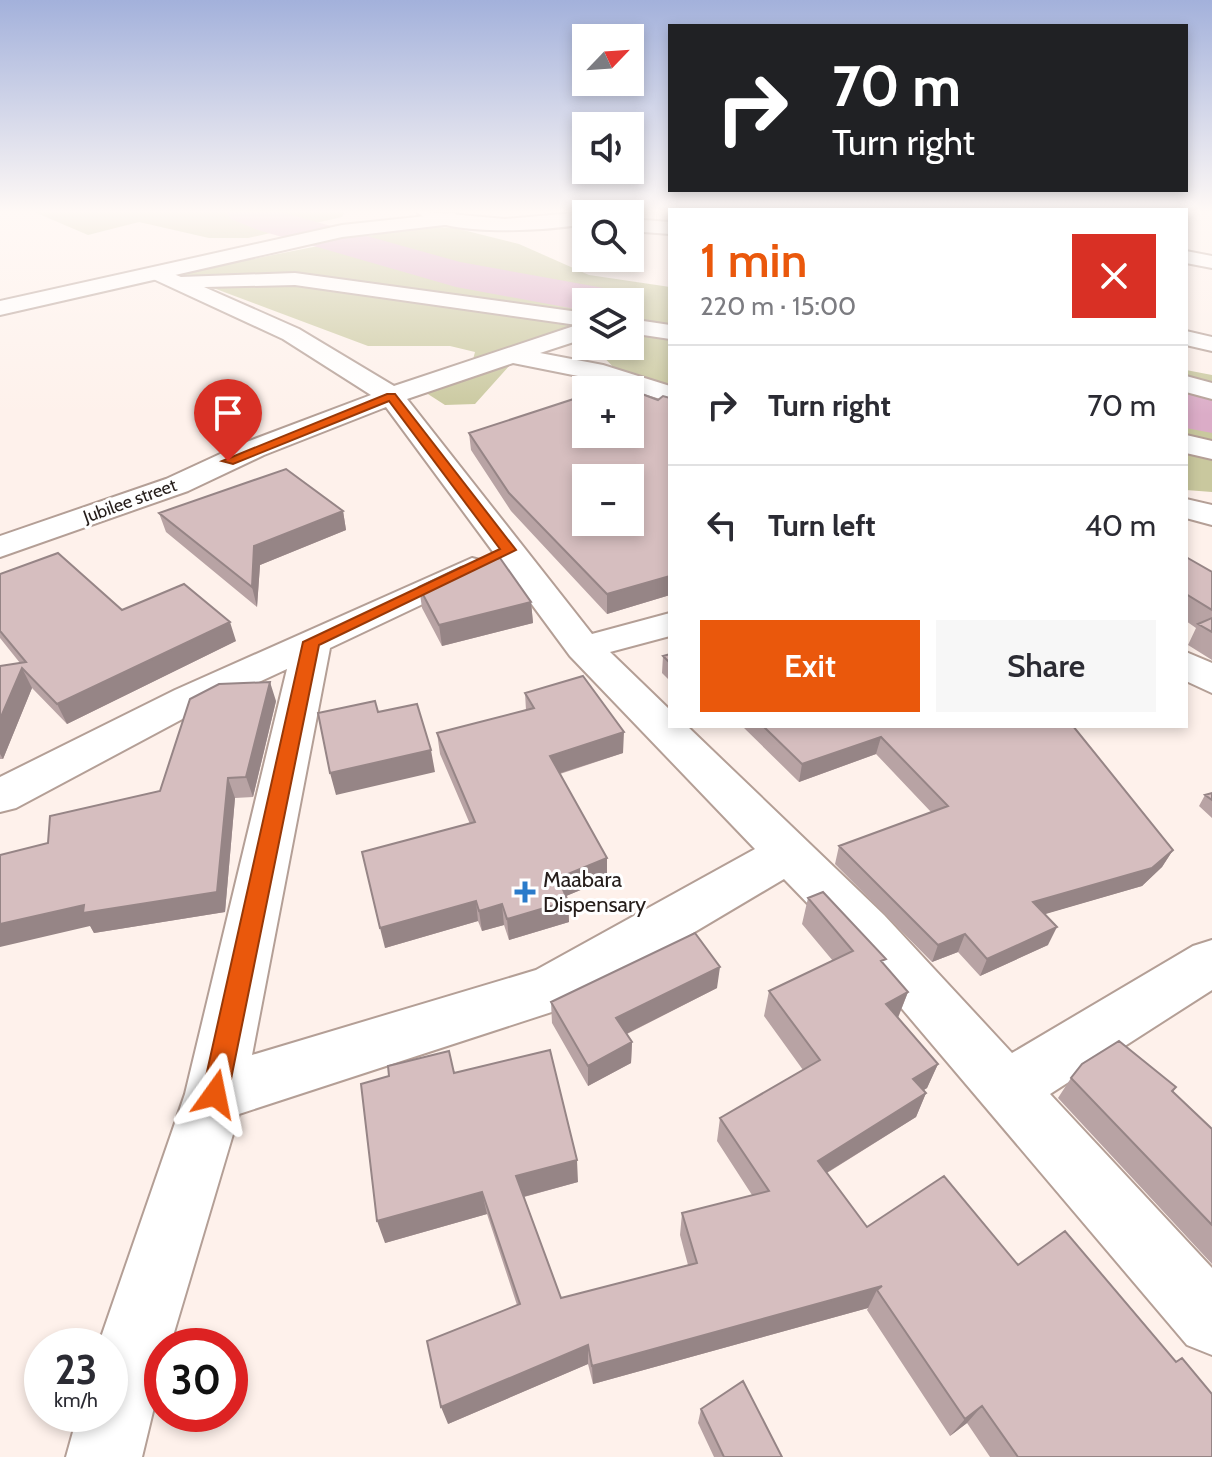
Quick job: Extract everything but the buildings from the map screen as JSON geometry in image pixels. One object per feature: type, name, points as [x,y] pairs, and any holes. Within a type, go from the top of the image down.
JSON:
[{"type":"main road","points":[[0,299],[97,279]]},
{"type":"main road","points":[[0,308],[154,279]]},
{"type":"main road","points":[[1188,338],[1212,344]]},
{"type":"street","points":[[169,279],[291,334],[391,396],[583,648],[866,930],[1212,1320]]},
{"type":"street","points":[[295,279],[572,318]]},
{"type":"street","points":[[644,328],[668,332]]},
{"type":"street","name":"Jubilee street","points":[[0,547],[177,485],[254,449],[391,396],[572,335]]},
{"type":"street","points":[[514,356],[603,373],[668,393]]},
{"type":"street","points":[[1188,385],[1212,391]]},
{"type":"street","points":[[1188,444],[1212,450]]},
{"type":"street","points":[[1188,509],[1212,515]]},
{"type":"street","points":[[0,796],[189,699],[509,550]]},
{"type":"street","points":[[583,648],[668,625]]},
{"type":"street","points":[[104,1457],[128,1365],[215,1094],[312,642]]},
{"type":"street","points":[[1188,665],[1212,680]]},
{"type":"street","points":[[215,1094],[551,989],[789,853]]},
{"type":"street","points":[[1007,1088],[1212,962]]},
{"type":"green space","points":[[189,279],[616,279],[668,287],[668,384],[619,373],[606,360],[644,360],[644,288],[572,288],[572,344],[510,365],[475,404],[445,405],[417,387],[470,371],[475,352],[450,346],[368,346]]},
{"type":"green space","points":[[1188,370],[1212,375],[1212,492],[1188,490]]},
{"type":"waterway","points":[[483,279],[572,295]]},
{"type":"waterway","points":[[1188,411],[1212,416]]},
{"type":"place","name":"Maabara Dispensary","points":[[525,892]]},
{"type":"route","points":[[215,1094],[312,642],[509,550],[391,396],[228,461]]}]
